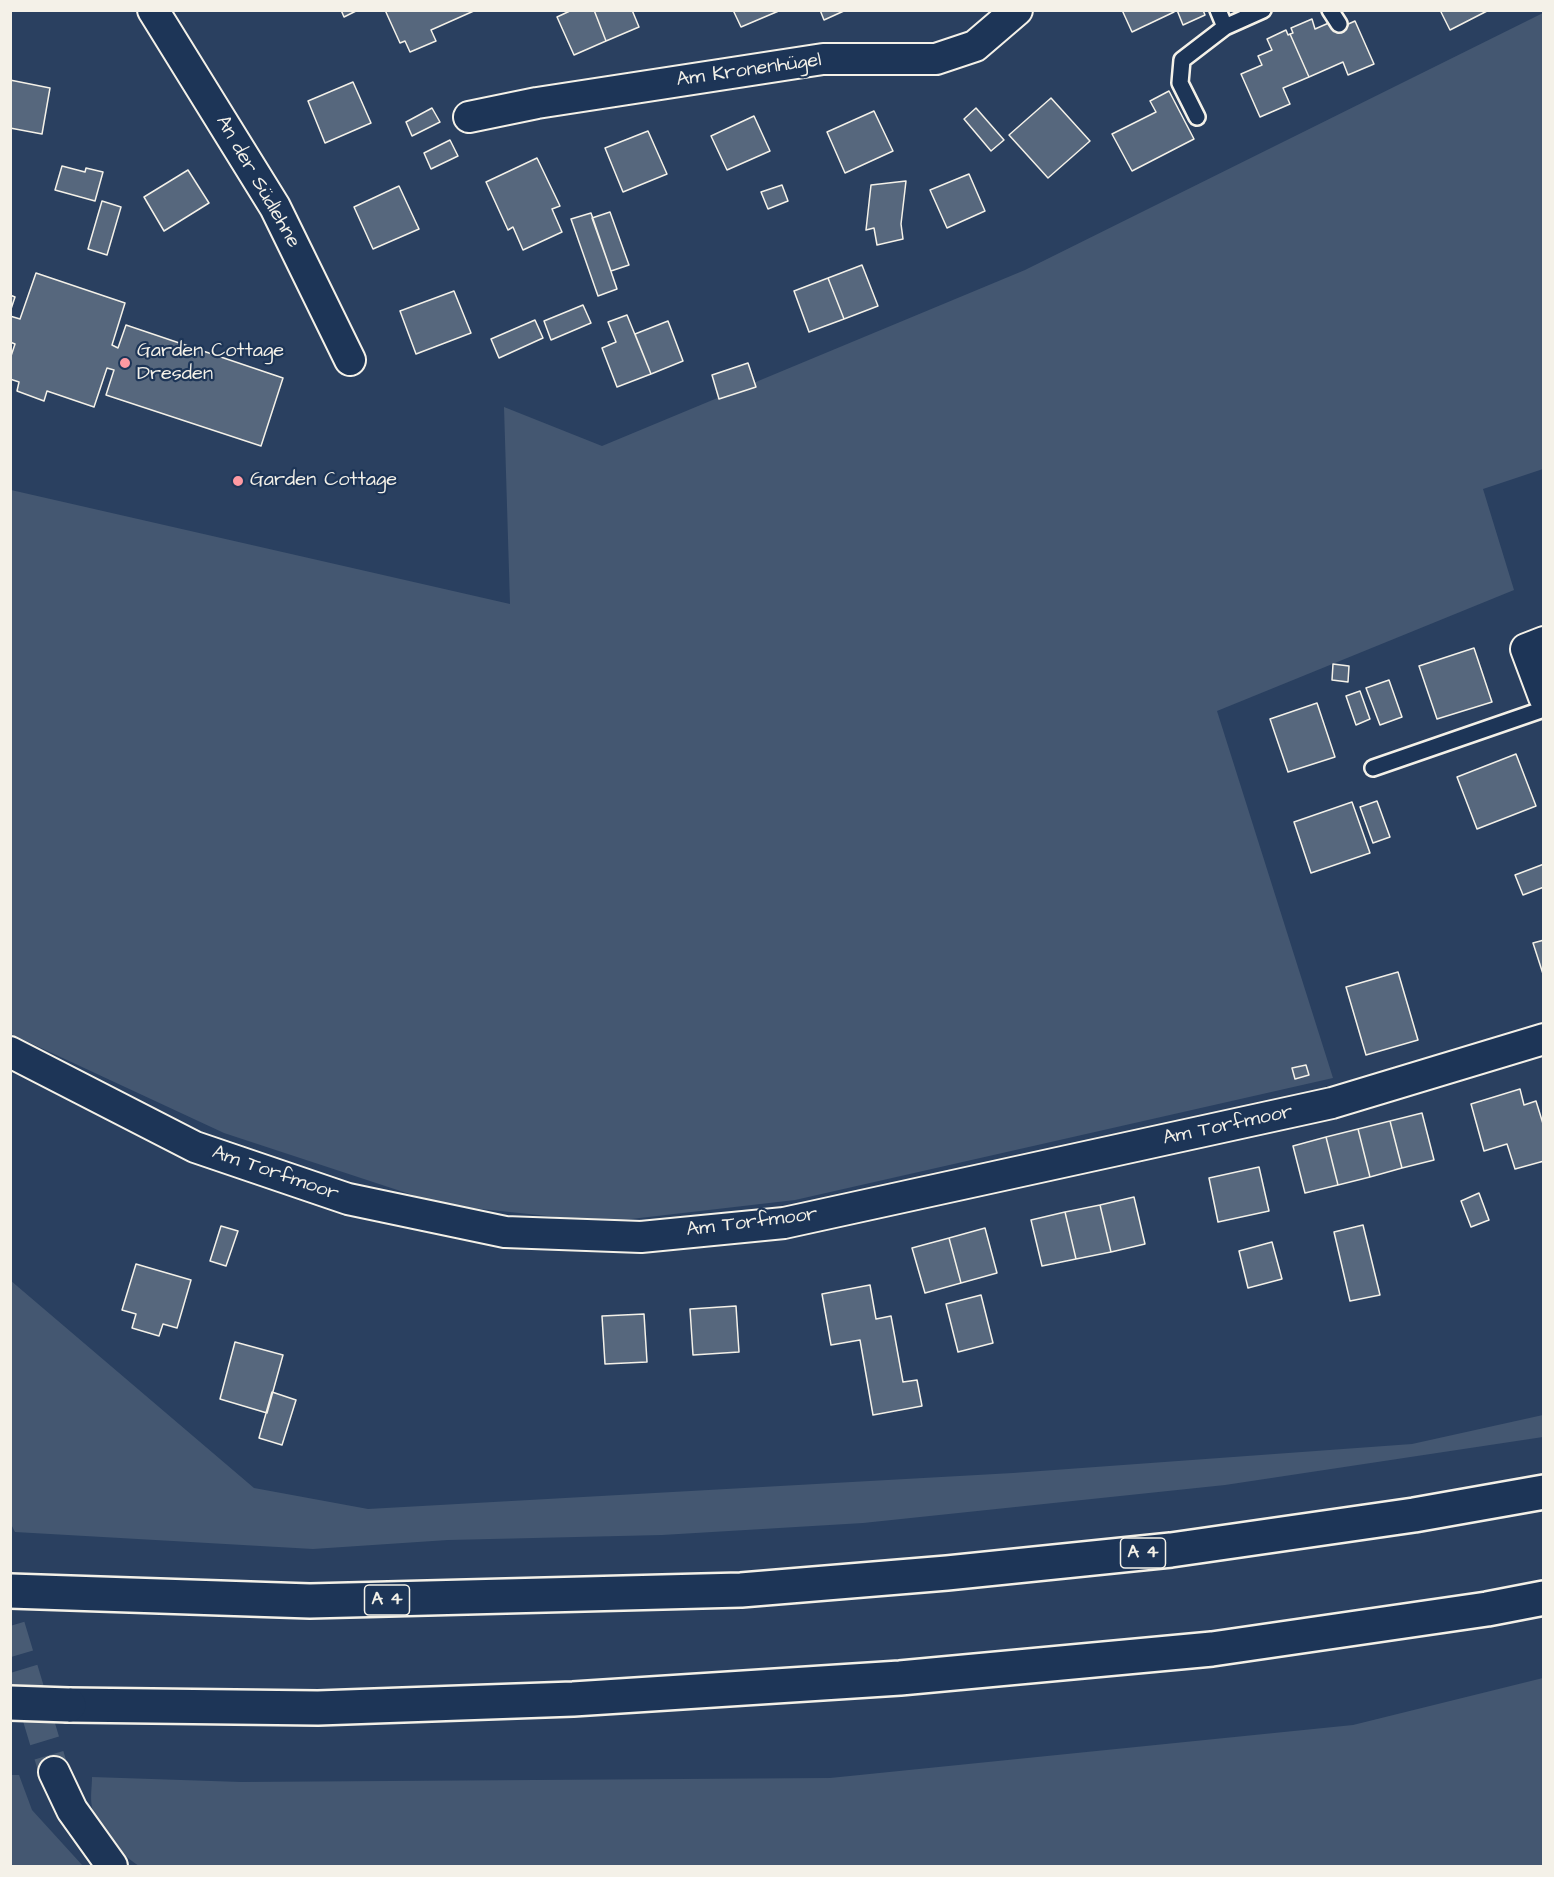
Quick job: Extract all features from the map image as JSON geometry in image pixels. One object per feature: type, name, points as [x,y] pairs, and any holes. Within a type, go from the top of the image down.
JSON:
[{"type":"highway","name":"A 4","points":[[22,1592],[310,1601],[741,1590],[947,1574],[1171,1550],[1414,1515],[1544,1492]]},
{"type":"highway","points":[[10,1703],[318,1708],[573,1699],[900,1678],[1212,1649],[1486,1609],[1544,1598]]},
{"type":"street","name":"An der Südlehne","points":[[153,10],[275,207],[350,360]]},
{"type":"street","name":"Am Kronenhügel","points":[[469,117],[537,103],[823,59],[936,59],[975,45],[1017,10]]},
{"type":"street","points":[[1544,642],[1526,649],[1544,698]]},
{"type":"street","name":"Am Torfmoor","points":[[10,1052],[195,1147],[348,1199],[505,1232],[641,1237],[784,1223],[1332,1103],[1544,1039]]},
{"type":"street","points":[[54,1772],[72,1810],[112,1866]]},
{"type":"lane","points":[[1218,10],[1225,27]]},
{"type":"lane","points":[[1197,117],[1180,83],[1182,60],[1225,27],[1263,10]]},
{"type":"lane","points":[[1373,768],[1544,709]]},
{"type":"shaded area","points":[[1543,13],[1543,469],[1483,489],[1514,590],[1217,711],[1333,1078],[795,1200],[605,1222],[443,1205],[224,1133],[11,1034],[11,490],[510,604],[504,407],[602,446],[1025,270]]},
{"type":"shaded area","points":[[10,1280],[254,1488],[368,1509],[1013,1473],[1412,1444],[1543,1415],[1543,1437],[1225,1485],[863,1523],[662,1535],[448,1540],[313,1549],[15,1532],[10,1522]]},
{"type":"shaded area","points":[[1543,1678],[1543,1866],[139,1866],[124,1855],[104,1832],[94,1816],[91,1803],[92,1777],[241,1782],[830,1778],[1353,1725]]},
{"type":"shaded area","points":[[10,1775],[19,1775],[32,1810],[83,1866],[11,1866]]},
{"type":"building","points":[[341,10],[358,10],[344,17]]},
{"type":"building","points":[[385,10],[476,10],[431,30],[436,41],[410,52],[405,41],[400,43]]},
{"type":"building","points":[[572,10],[594,10],[606,41],[574,55],[557,17]]},
{"type":"building","points":[[594,10],[632,10],[639,27],[606,41]]},
{"type":"building","points":[[733,10],[781,10],[741,27]]},
{"type":"building","points":[[820,10],[846,10],[824,20]]},
{"type":"building","points":[[1122,10],[1173,10],[1174,12],[1132,32]]},
{"type":"building","points":[[1177,10],[1203,10],[1205,15],[1183,25]]},
{"type":"building","points":[[1440,10],[1489,10],[1450,30]]},
{"type":"building","points":[[1312,19],[1315,29],[1331,22],[1335,30],[1355,21],[1374,64],[1348,75],[1343,62],[1309,77],[1290,34],[1293,33],[1291,28]]},
{"type":"building","points":[[1286,30],[1288,35],[1290,34],[1309,77],[1283,88],[1290,104],[1260,117],[1241,74],[1262,65],[1258,56],[1272,50],[1267,39]]},
{"type":"building","points":[[10,80],[50,88],[42,134],[10,128]]},
{"type":"building","points":[[353,82],[371,123],[325,143],[308,101]]},
{"type":"building","points":[[1169,91],[1194,139],[1132,171],[1112,134],[1156,112],[1150,101]]},
{"type":"building","points":[[1051,98],[1090,141],[1048,178],[1009,135]]},
{"type":"building","points":[[432,108],[440,122],[412,136],[406,122]]},
{"type":"building","points":[[976,108],[1004,140],[991,151],[964,119]]},
{"type":"building","points":[[874,111],[893,151],[845,173],[827,132]]},
{"type":"building","points":[[754,116],[770,151],[727,170],[711,136]]},
{"type":"building","points":[[648,131],[667,174],[623,192],[605,148]]},
{"type":"building","points":[[450,140],[458,156],[431,169],[424,153]]},
{"type":"building","points":[[537,158],[560,206],[552,209],[562,232],[523,250],[513,227],[508,230],[486,182]]},
{"type":"building","points":[[62,166],[85,172],[86,168],[103,172],[95,201],[55,190]]},
{"type":"building","points":[[188,170],[209,203],[164,231],[144,197]]},
{"type":"building","points":[[969,174],[985,211],[947,228],[930,190]]},
{"type":"building","points":[[906,181],[901,224],[903,239],[877,245],[874,228],[866,230],[871,185]]},
{"type":"building","points":[[782,185],[788,201],[768,209],[761,192]]},
{"type":"building","points":[[399,186],[419,229],[373,249],[354,207]]},
{"type":"building","points":[[102,201],[121,207],[107,255],[88,249]]},
{"type":"building","points":[[610,212],[629,265],[611,271],[592,218]]},
{"type":"building","points":[[591,213],[617,289],[598,296],[571,219]]},
{"type":"building","points":[[862,265],[878,306],[844,319],[828,278]]},
{"type":"building","name":"Garden Cottage Dresden","points":[[36,273],[125,303],[112,345],[118,348],[126,325],[283,378],[261,446],[106,395],[114,370],[107,368],[94,407],[47,391],[44,401],[17,391],[19,382],[10,379],[10,359],[15,344],[10,342],[10,316],[20,319]]},
{"type":"building","points":[[828,278],[844,319],[809,332],[794,291]]},
{"type":"building","points":[[454,291],[471,333],[416,354],[400,311]]},
{"type":"building","points":[[10,295],[15,297],[10,312]]},
{"type":"building","points":[[583,305],[591,323],[551,340],[544,321]]},
{"type":"building","points":[[627,315],[651,374],[617,387],[602,348],[616,342],[608,322]]},
{"type":"building","points":[[535,320],[543,338],[499,358],[491,339]]},
{"type":"building","points":[[668,321],[683,361],[651,374],[635,334]]},
{"type":"building","points":[[748,363],[756,387],[719,399],[712,375]]},
{"type":"building","points":[[1474,648],[1492,702],[1437,719],[1419,666]]},
{"type":"building","points":[[1333,664],[1349,666],[1348,682],[1332,680]]},
{"type":"building","points":[[1389,680],[1402,717],[1380,725],[1366,688]]},
{"type":"building","points":[[1360,691],[1370,719],[1356,725],[1346,696]]},
{"type":"building","points":[[1317,703],[1335,757],[1288,772],[1270,719]]},
{"type":"building","points":[[1516,754],[1536,806],[1477,829],[1457,777]]},
{"type":"building","points":[[1377,801],[1390,837],[1373,843],[1360,807]]},
{"type":"building","points":[[1352,802],[1370,853],[1311,873],[1294,822]]},
{"type":"building","points":[[1544,864],[1544,887],[1523,895],[1515,875]]},
{"type":"building","points":[[1544,940],[1544,977],[1533,943]]},
{"type":"building","points":[[1398,972],[1418,1040],[1366,1055],[1346,987]]},
{"type":"building","points":[[1306,1065],[1309,1075],[1295,1079],[1292,1068]]},
{"type":"building","points":[[1520,1089],[1524,1105],[1536,1101],[1544,1127],[1544,1161],[1515,1169],[1507,1144],[1484,1151],[1471,1104]]},
{"type":"building","points":[[1422,1113],[1434,1160],[1402,1168],[1390,1121]]},
{"type":"building","points":[[1390,1121],[1402,1168],[1370,1177],[1358,1129]]},
{"type":"building","points":[[1358,1129],[1370,1177],[1338,1185],[1326,1137]]},
{"type":"building","points":[[1326,1137],[1338,1185],[1305,1193],[1293,1146]]},
{"type":"building","points":[[1259,1167],[1269,1211],[1218,1222],[1209,1178]]},
{"type":"building","points":[[1479,1193],[1489,1220],[1471,1227],[1461,1201]]},
{"type":"building","points":[[1134,1197],[1145,1244],[1111,1252],[1100,1205]]},
{"type":"building","points":[[1100,1205],[1111,1252],[1076,1259],[1065,1212]]},
{"type":"building","points":[[1065,1212],[1076,1259],[1042,1266],[1031,1220]]},
{"type":"building","points":[[1363,1225],[1380,1295],[1350,1301],[1334,1232]]},
{"type":"building","points":[[221,1226],[238,1231],[226,1266],[210,1261]]},
{"type":"building","points":[[985,1228],[997,1273],[961,1283],[949,1238]]},
{"type":"building","points":[[949,1238],[961,1283],[925,1293],[912,1248]]},
{"type":"building","points":[[1272,1242],[1282,1279],[1248,1288],[1239,1251]]},
{"type":"building","points":[[136,1264],[191,1280],[177,1328],[163,1324],[159,1336],[132,1328],[136,1314],[122,1310]]},
{"type":"building","points":[[870,1285],[876,1319],[891,1316],[903,1382],[917,1380],[922,1406],[873,1415],[860,1340],[831,1345],[822,1294]]},
{"type":"building","points":[[981,1295],[993,1343],[958,1352],[946,1304]]},
{"type":"building","points":[[736,1306],[739,1352],[693,1355],[690,1309]]},
{"type":"building","points":[[644,1314],[647,1362],[605,1364],[602,1316]]},
{"type":"building","points":[[235,1342],[283,1355],[267,1413],[220,1399]]},
{"type":"building","points":[[272,1392],[296,1400],[282,1445],[259,1438]]},
{"type":"tunnel","points":[[10,1626],[54,1772]]},
{"type":"place","name":"Garden Cottage Dresden","points":[[125,363]]},
{"type":"place","name":"Garden Cottage","points":[[238,481]]}]
